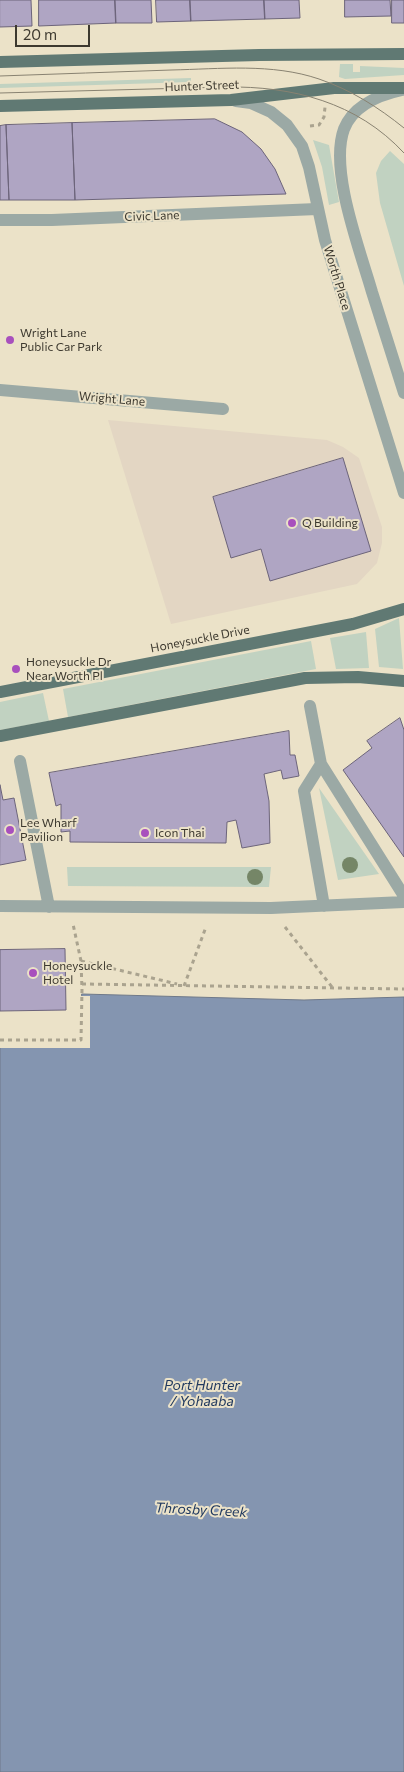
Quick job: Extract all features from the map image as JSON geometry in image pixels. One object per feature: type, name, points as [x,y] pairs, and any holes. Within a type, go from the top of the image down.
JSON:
[{"type":"main road","points":[[0,62],[259,54],[404,54]]},
{"type":"main road","name":"Hunter Street","points":[[0,106],[231,100],[342,88],[404,89]]},
{"type":"main road","name":"Honeysuckle Drive","points":[[0,692],[352,624],[404,609]]},
{"type":"main road","points":[[0,736],[305,678],[358,677],[404,681]]},
{"type":"street","points":[[404,89],[374,99],[357,110],[344,129],[340,153],[342,183],[352,223],[404,393]]},
{"type":"street","name":"Worth Place","points":[[231,100],[250,104],[271,112],[292,131],[300,142],[305,155],[328,248],[404,493]]},
{"type":"street","name":"Civic Lane","points":[[0,220],[52,220],[317,209]]},
{"type":"street","name":"Wright Lane","points":[[0,390],[224,409]]},
{"type":"street","points":[[310,706],[321,764],[404,896]]},
{"type":"street","points":[[20,761],[49,907]]},
{"type":"street","points":[[321,764],[304,791],[324,906]]},
{"type":"street","points":[[0,906],[271,908],[404,902]]},
{"type":"path","points":[[309,127],[319,125],[325,112]]},
{"type":"path","points":[[0,1040],[81,1040],[81,961],[69,906]]},
{"type":"path","points":[[184,986],[213,907]]},
{"type":"path","points":[[271,908],[332,988]]},
{"type":"path","points":[[81,961],[184,986]]},
{"type":"path","points":[[82,984],[404,989]]},
{"type":"shaded area","points":[[108,420],[327,440],[343,447],[359,458],[382,527],[382,543],[377,563],[357,584],[171,624]]},
{"type":"green space","points":[[340,64],[353,64],[353,72],[360,72],[360,66],[404,68],[404,75],[345,79],[339,77]]},
{"type":"green space","points":[[191,78],[191,82],[0,88],[0,84]]},
{"type":"green space","points":[[313,140],[329,145],[339,202],[329,205],[322,167]]},
{"type":"green space","points":[[390,151],[404,164],[404,286],[380,203],[376,173],[381,161]]},
{"type":"green space","points":[[399,618],[403,669],[379,667],[375,629]]},
{"type":"green space","points":[[366,632],[369,668],[336,669],[330,638]]},
{"type":"green space","points":[[311,641],[316,669],[68,717],[63,689]]},
{"type":"green space","points":[[43,693],[49,721],[0,730],[0,702]]},
{"type":"green space","points":[[319,788],[379,874],[338,880]]},
{"type":"green space","points":[[67,867],[271,867],[269,887],[68,886]]},
{"type":"water","name":"Port Hunter / Yohaaba","points":[[82,994],[304,1000],[404,997],[404,1772],[0,1772],[0,1015],[82,1013]]},
{"type":"pier","points":[[79,996],[90,996],[90,1048],[0,1048],[0,1012],[79,1011]]},
{"type":"building","points":[[0,0],[31,0],[32,26],[0,27]]},
{"type":"building","points":[[39,0],[115,0],[116,23],[39,26]]},
{"type":"building","points":[[115,0],[151,0],[152,23],[116,23]]},
{"type":"building","points":[[156,0],[190,0],[191,21],[157,22]]},
{"type":"building","points":[[190,0],[264,0],[265,19],[191,21]]},
{"type":"building","points":[[264,0],[299,0],[300,18],[265,19]]},
{"type":"building","points":[[345,0],[390,0],[391,16],[345,17]]},
{"type":"building","points":[[392,0],[404,0],[404,23],[392,23]]},
{"type":"building","points":[[215,119],[242,132],[261,149],[275,169],[286,194],[75,200],[72,123]]},
{"type":"building","points":[[72,123],[75,200],[9,200],[6,125]]},
{"type":"building","points":[[6,125],[9,200],[0,200],[0,126]]},
{"type":"building","name":"Q Building","points":[[343,458],[371,551],[270,581],[261,549],[231,558],[213,497]]},
{"type":"building","points":[[400,718],[404,730],[404,857],[343,770],[372,748],[367,741]]},
{"type":"building","points":[[289,731],[290,755],[295,755],[299,776],[283,779],[281,770],[264,774],[269,801],[270,843],[242,848],[236,820],[227,822],[226,843],[70,842],[70,831],[61,832],[61,804],[56,806],[49,773]]},
{"type":"building","name":"Lee Wharf Pavilion","points":[[0,785],[3,800],[14,798],[26,860],[0,865]]},
{"type":"building","name":"Honeysuckle Hotel","points":[[65,949],[66,1010],[0,1011],[0,950]]},
{"type":"tram line","points":[[0,76],[227,68],[283,71],[319,79],[342,88],[374,106],[404,128]]},
{"type":"tram line","points":[[0,93],[226,87],[251,87],[275,90],[322,100],[344,109],[386,135],[404,153]]},
{"type":"place","name":"Wright Lane Public Car Park","points":[[10,340]]},
{"type":"place","name":"Q Building","points":[[292,523]]},
{"type":"place","name":"Honeysuckle Dr Near Worth Pl","points":[[16,669]]},
{"type":"place","name":"Lee Wharf Pavilion","points":[[10,830]]},
{"type":"place","name":"Icon Thai","points":[[145,833]]},
{"type":"place","name":"Honeysuckle Hotel","points":[[33,973]]},
{"type":"water label","name":"Throsby Creek","points":[[201,1510]]}]
